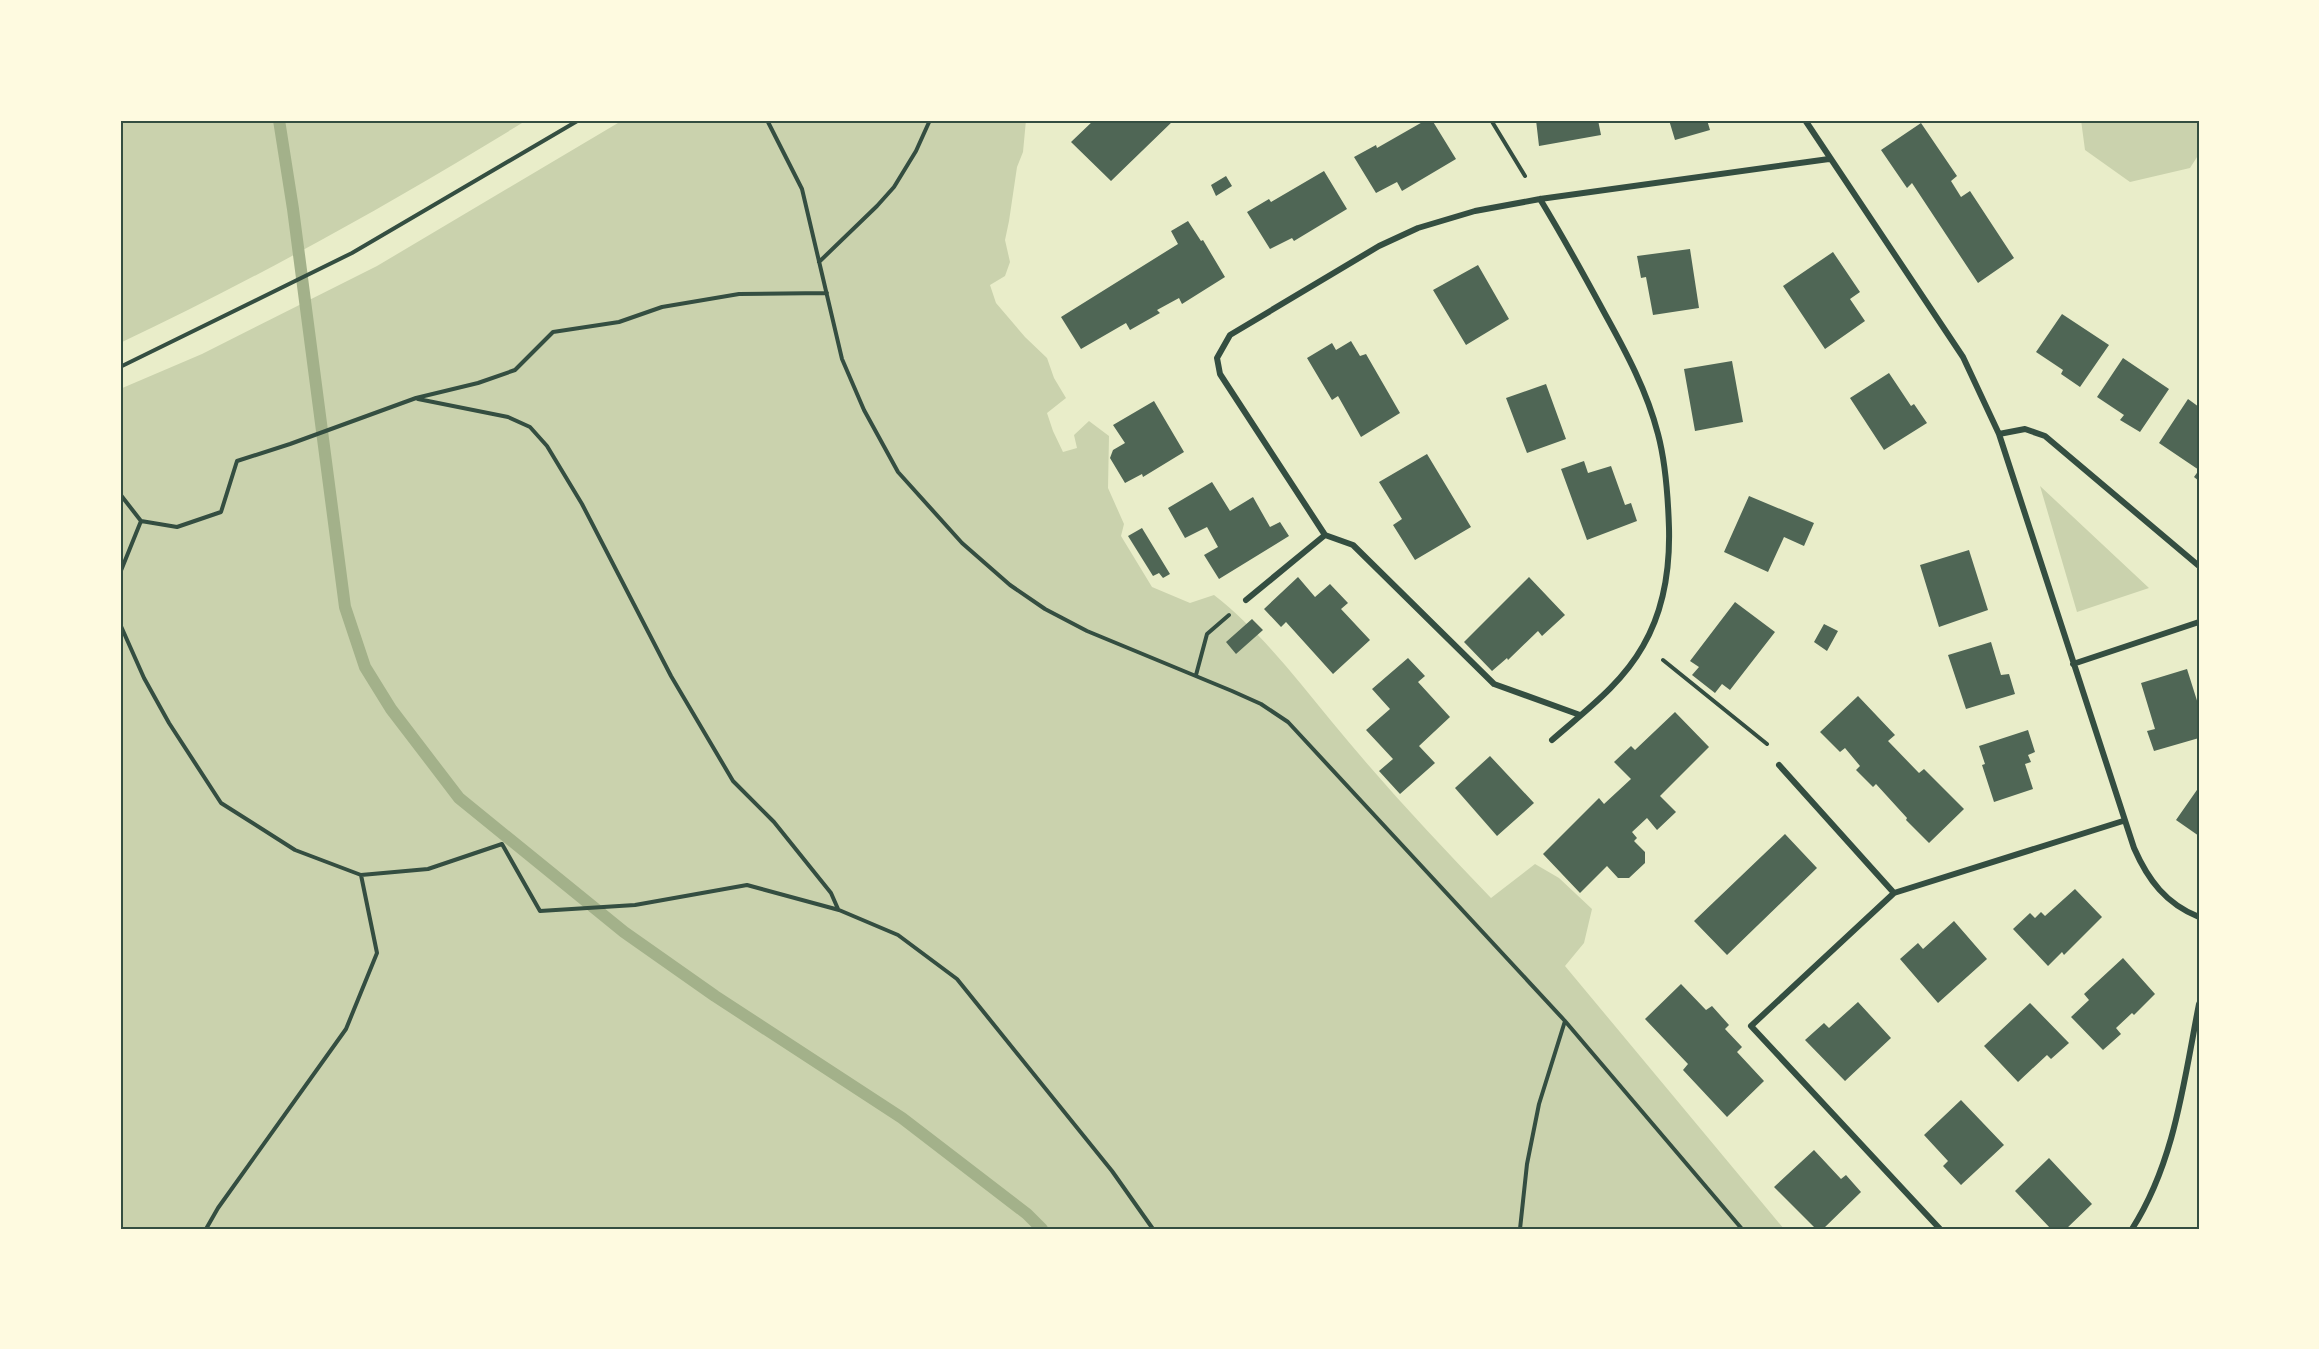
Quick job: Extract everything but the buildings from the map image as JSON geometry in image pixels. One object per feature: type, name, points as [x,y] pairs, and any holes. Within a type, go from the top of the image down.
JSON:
[{"type":"street","points":[[1805,120],[1963,357],[1999,434],[2123,821],[2142,867],[2170,902],[2199,917]]},
{"type":"street","points":[[1580,716],[1494,684],[1353,545],[1325,535],[1220,374],[1217,358],[1230,335],[1246,324],[1379,246],[1418,228],[1475,211],[1539,200],[1829,159]]},
{"type":"street","points":[[1539,200],[1617,334],[1651,408],[1659,435],[1669,506],[1668,574],[1663,595],[1644,645],[1618,681],[1552,740]]},
{"type":"street","points":[[1999,434],[2025,429],[2045,435],[2199,566]]},
{"type":"street","points":[[1246,600],[1325,535]]},
{"type":"street","points":[[2073,664],[2199,622]]},
{"type":"street","points":[[1779,765],[1894,893]]},
{"type":"street","points":[[1940,1229],[1751,1026],[1894,893],[2123,821]]},
{"type":"street","points":[[2132,1229],[2145,1208],[2169,1149],[2199,1004]]},
{"type":"path","points":[[120,367],[334,262],[579,120]]},
{"type":"path","points":[[767,120],[802,189],[842,359],[883,446],[898,472],[962,543],[1010,585],[1045,609],[1087,631],[1261,704],[1288,722],[1565,1021],[1742,1229]]},
{"type":"path","points":[[818,262],[894,187],[916,151],[930,120]]},
{"type":"path","points":[[1491,120],[1539,200]]},
{"type":"path","points":[[120,494],[141,521],[177,527],[221,512],[237,461],[416,398],[478,383],[515,370],[553,333],[619,322],[662,307],[739,294],[827,293]]},
{"type":"path","points":[[416,398],[508,417],[530,427],[547,447],[582,504],[671,676],[733,781],[774,822],[831,893],[838,910]]},
{"type":"path","points":[[120,573],[141,521]]},
{"type":"path","points":[[1196,675],[1207,634],[1246,600]]},
{"type":"path","points":[[120,603],[120,624],[144,678],[169,723],[220,803],[295,850],[361,875],[428,869],[502,844],[540,911],[635,905],[747,885],[838,910],[898,935],[957,980],[1112,1171],[1152,1229]]},
{"type":"path","points":[[1644,645],[1774,749],[1779,765]]},
{"type":"path","points":[[206,1229],[218,1208],[346,1029],[377,953],[361,875]]},
{"type":"path","points":[[1520,1229],[1527,1164],[1539,1104],[1565,1021]]},
{"type":"green space","points":[[120,120],[527,120],[326,237],[224,292],[120,343]]},
{"type":"green space","points":[[623,120],[1026,120],[1023,152],[1017,167],[1005,240],[1010,262],[1005,276],[990,285],[996,303],[1025,337],[1047,358],[1054,378],[1066,398],[1047,413],[1063,452],[1077,448],[1074,435],[1089,421],[1109,436],[1108,488],[1124,524],[1121,536],[1152,587],[1190,603],[1214,595],[1231,609],[1276,655],[1351,745],[1491,898],[1535,864],[1559,878],[1592,909],[1584,943],[1565,966],[1784,1229],[120,1229],[120,389],[202,354],[377,266]]},
{"type":"green space","points":[[2081,120],[2199,120],[2199,154],[2190,168],[2130,182],[2085,150]]},
{"type":"green space","points":[[2040,486],[2149,588],[2077,612]]},
{"type":"waterway","points":[[279,120],[293,209],[345,607],[365,667],[391,709],[459,798],[624,932],[715,996],[902,1118],[1027,1214],[1042,1229]]}]
